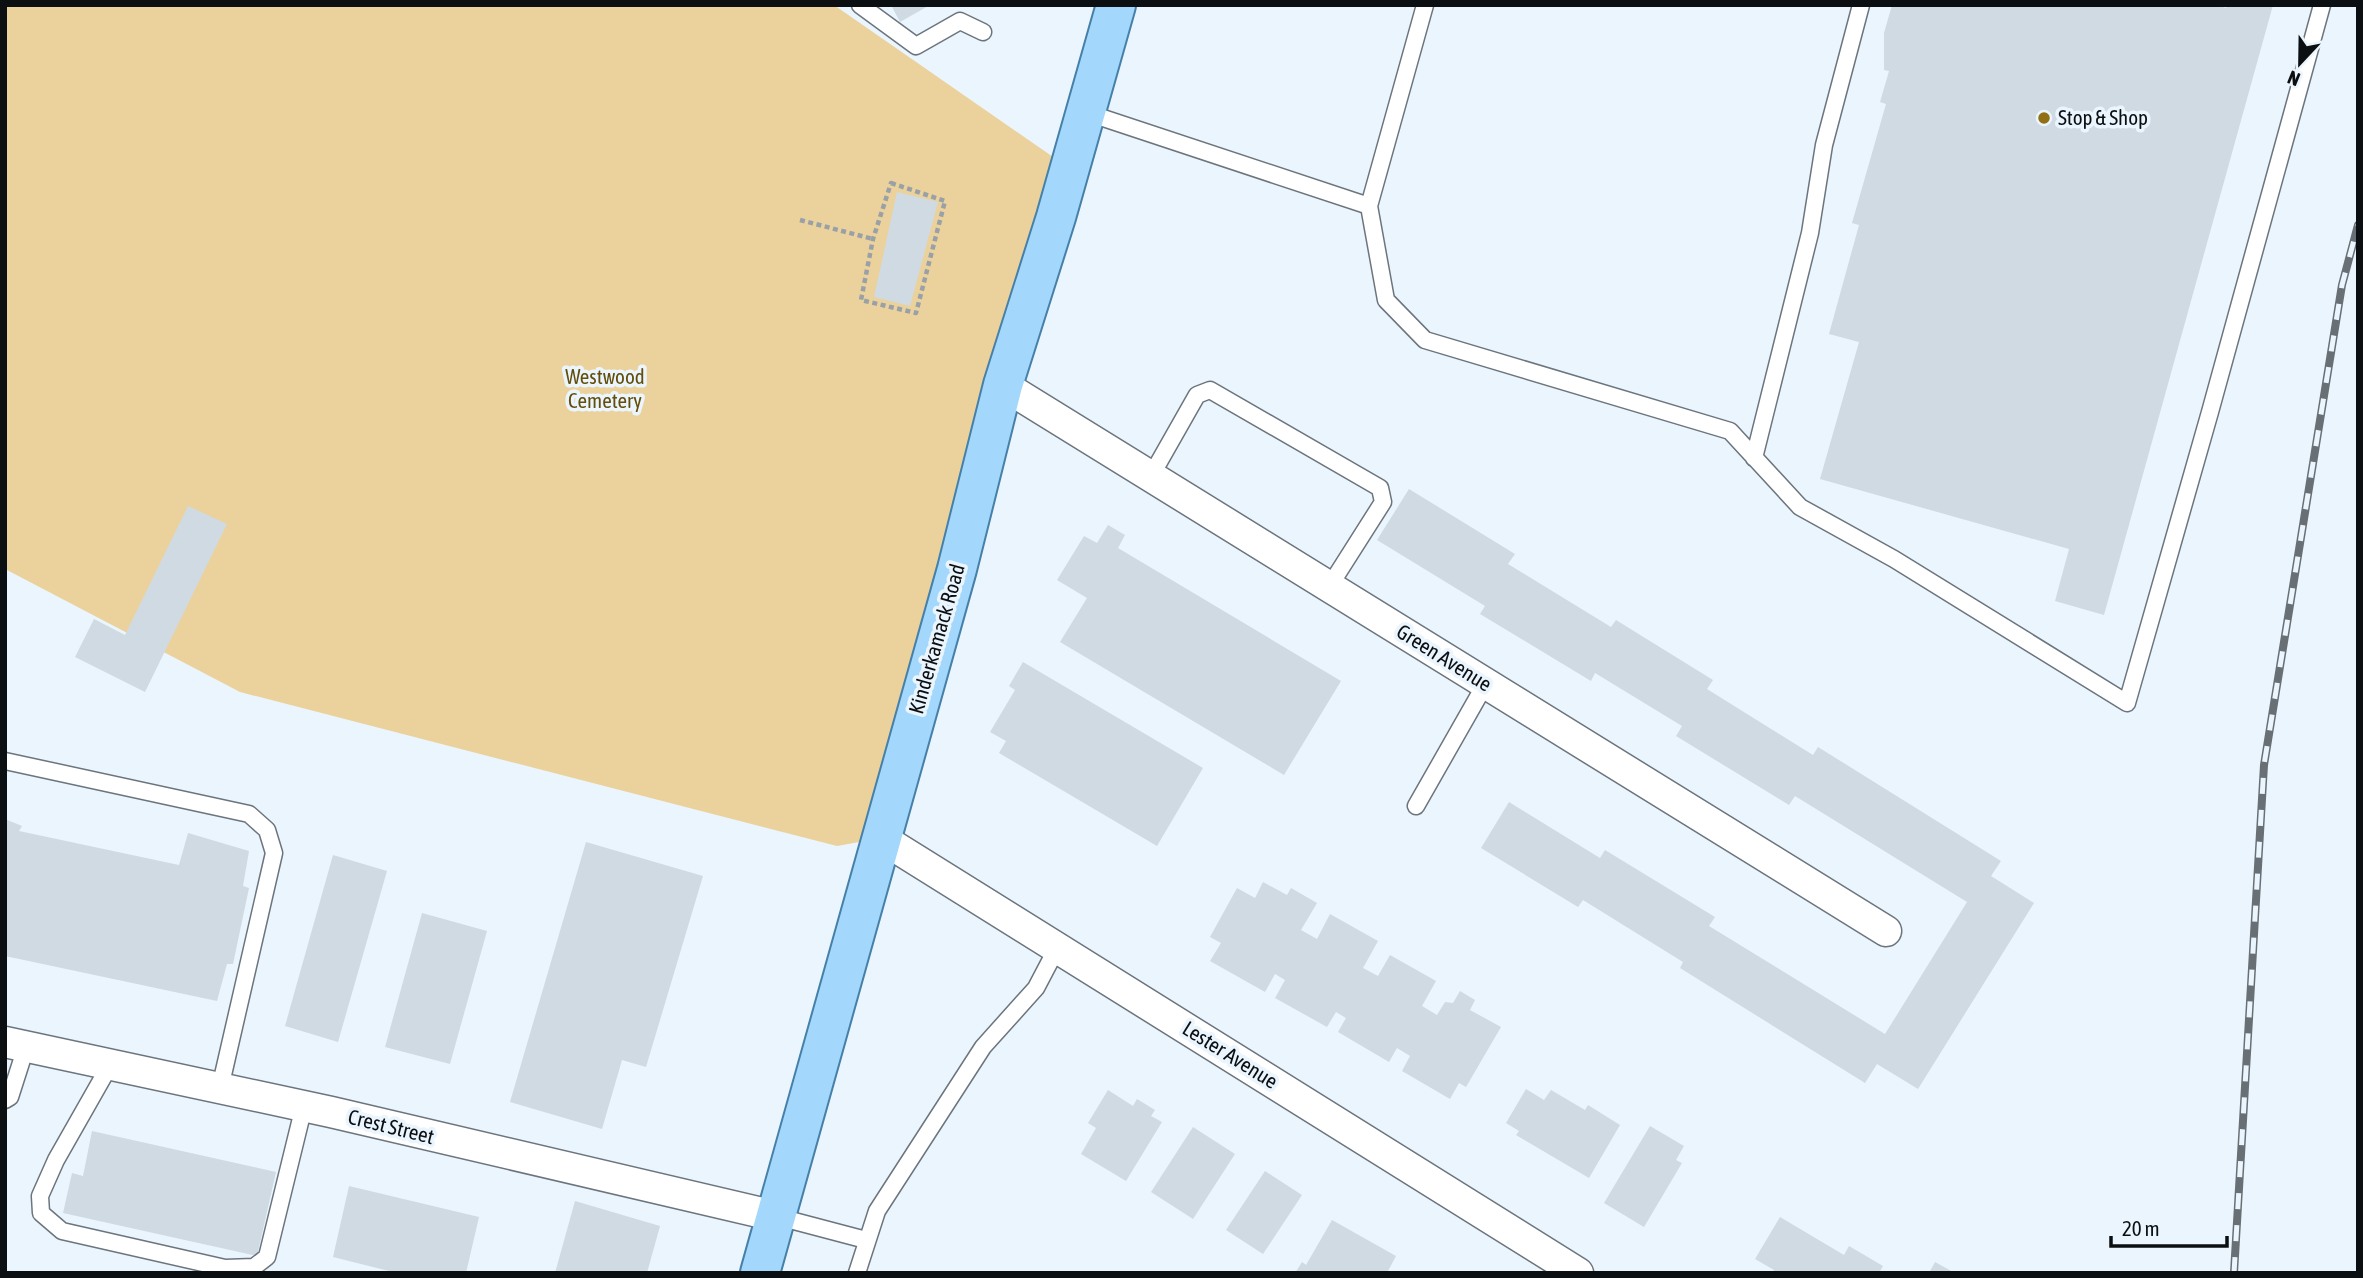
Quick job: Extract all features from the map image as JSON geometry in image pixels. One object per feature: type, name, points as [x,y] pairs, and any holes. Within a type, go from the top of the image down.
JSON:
[{"type":"main road","name":"Kinderkamack Road","points":[[760,1273],[957,569],[1003,385],[1056,217],[1116,5]]},
{"type":"street","name":"Green Avenue","points":[[1003,385],[1885,931]]},
{"type":"street","name":"Lester Avenue","points":[[881,838],[1578,1273]]},
{"type":"street","name":"Crest Street","points":[[16,1044],[304,1106],[775,1216]]},
{"type":"lane","points":[[860,5],[916,46],[960,21],[983,32]]},
{"type":"lane","points":[[1425,5],[1369,206],[1386,300],[1425,340],[1730,431],[1800,508],[1894,559],[2127,703],[2207,425],[2322,5]]},
{"type":"lane","points":[[1754,458],[1810,233],[1824,145],[1861,5]]},
{"type":"lane","points":[[1086,112],[1369,206]]},
{"type":"lane","points":[[1151,476],[1197,395],[1210,390],[1380,488],[1383,502],[1329,586]]},
{"type":"lane","points":[[1416,806],[1486,683]]},
{"type":"lane","points":[[5,761],[249,814],[267,830],[274,853],[220,1088]]},
{"type":"lane","points":[[857,1273],[877,1211],[983,1047],[1036,988],[1057,948]]},
{"type":"lane","points":[[5,1100],[10,1097],[16,1044]]},
{"type":"lane","points":[[110,1065],[51,1172],[40,1196],[41,1213],[62,1231],[225,1268],[254,1267],[267,1257],[304,1106]]},
{"type":"lane","points":[[775,1216],[866,1240]]},
{"type":"path","points":[[891,183],[945,201],[916,313],[861,300],[873,239],[891,183]]},
{"type":"path","points":[[800,220],[873,239]]},
{"type":"green space","name":"Westwood Cemetery","points":[[5,5],[834,5],[1069,168],[881,838],[837,846],[240,692],[5,569]]},
{"type":"building","points":[[891,5],[930,5],[900,22]]},
{"type":"building","points":[[1892,5],[2217,5],[2226,8],[2227,5],[2273,5],[2104,615],[2055,601],[2069,549],[1820,479],[1859,342],[1829,334],[1859,225],[1852,223],[1886,104],[1880,102],[1889,71],[1884,70],[1884,33]]},
{"type":"building","points":[[897,192],[938,202],[910,306],[874,297]]},
{"type":"building","points":[[1409,489],[1515,554],[1508,564],[1611,627],[1616,620],[1713,680],[1707,689],[1813,755],[1818,747],[2001,861],[1991,876],[2034,903],[1918,1089],[1877,1064],[1865,1083],[1680,968],[1683,962],[1583,900],[1578,907],[1481,848],[1509,802],[1600,858],[1605,850],[1715,917],[1709,926],[1885,1034],[1967,902],[1795,796],[1789,805],[1676,736],[1682,726],[1595,673],[1591,681],[1480,614],[1485,606],[1377,540]]},
{"type":"building","points":[[188,506],[227,524],[145,692],[75,657],[94,619],[125,635]]},
{"type":"building","points":[[1108,525],[1125,535],[1118,548],[1341,681],[1284,775],[1060,642],[1087,598],[1057,580],[1084,536],[1097,543]]},
{"type":"building","points":[[1023,662],[1203,768],[1157,846],[999,753],[1006,741],[990,732],[1015,690],[1009,686]]},
{"type":"building","points":[[5,819],[22,826],[19,831],[179,865],[188,833],[249,851],[243,886],[249,888],[233,964],[227,964],[217,1001],[5,956]]},
{"type":"building","points":[[586,842],[703,876],[646,1067],[622,1060],[602,1129],[510,1102]]},
{"type":"building","points":[[333,855],[387,871],[338,1042],[285,1026]]},
{"type":"building","points":[[1263,882],[1287,895],[1291,888],[1317,903],[1301,930],[1317,939],[1330,914],[1378,941],[1363,968],[1378,976],[1390,955],[1436,981],[1422,1006],[1437,1015],[1445,1002],[1453,1003],[1460,991],[1475,1000],[1470,1010],[1501,1027],[1466,1087],[1459,1083],[1450,1099],[1402,1071],[1410,1056],[1397,1048],[1389,1062],[1338,1032],[1346,1018],[1336,1012],[1327,1027],[1275,998],[1285,980],[1275,974],[1265,992],[1210,961],[1221,943],[1210,937],[1237,888],[1255,898]]},
{"type":"building","points":[[422,913],[487,931],[450,1064],[385,1047]]},
{"type":"building","points":[[1526,1089],[1544,1100],[1551,1090],[1585,1110],[1588,1105],[1620,1125],[1589,1178],[1516,1135],[1519,1131],[1506,1123]]},
{"type":"building","points":[[1108,1090],[1133,1106],[1137,1099],[1155,1110],[1151,1116],[1162,1122],[1126,1181],[1081,1154],[1096,1128],[1088,1123]]},
{"type":"building","points":[[1650,1126],[1684,1146],[1676,1160],[1682,1163],[1644,1227],[1604,1203]]},
{"type":"building","points":[[1193,1127],[1235,1154],[1193,1219],[1151,1192]]},
{"type":"building","points":[[92,1131],[276,1172],[257,1256],[63,1213],[72,1173],[83,1176]]},
{"type":"building","points":[[1265,1171],[1302,1195],[1263,1254],[1226,1230]]},
{"type":"building","points":[[349,1186],[479,1217],[466,1273],[397,1273],[333,1257]]},
{"type":"building","points":[[575,1201],[660,1226],[647,1273],[555,1273]]},
{"type":"building","points":[[1780,1217],[1844,1255],[1849,1246],[1883,1266],[1879,1273],[1773,1273],[1774,1270],[1755,1259]]},
{"type":"building","points":[[1332,1220],[1396,1256],[1387,1273],[1295,1273],[1302,1262],[1306,1265]]},
{"type":"building","points":[[1935,1262],[1955,1273],[1929,1273]]},
{"type":"railway","points":[[2234,1273],[2264,765],[2342,285],[2358,225]]},
{"type":"place","name":"Stop & Shop","points":[[2044,118]]}]
